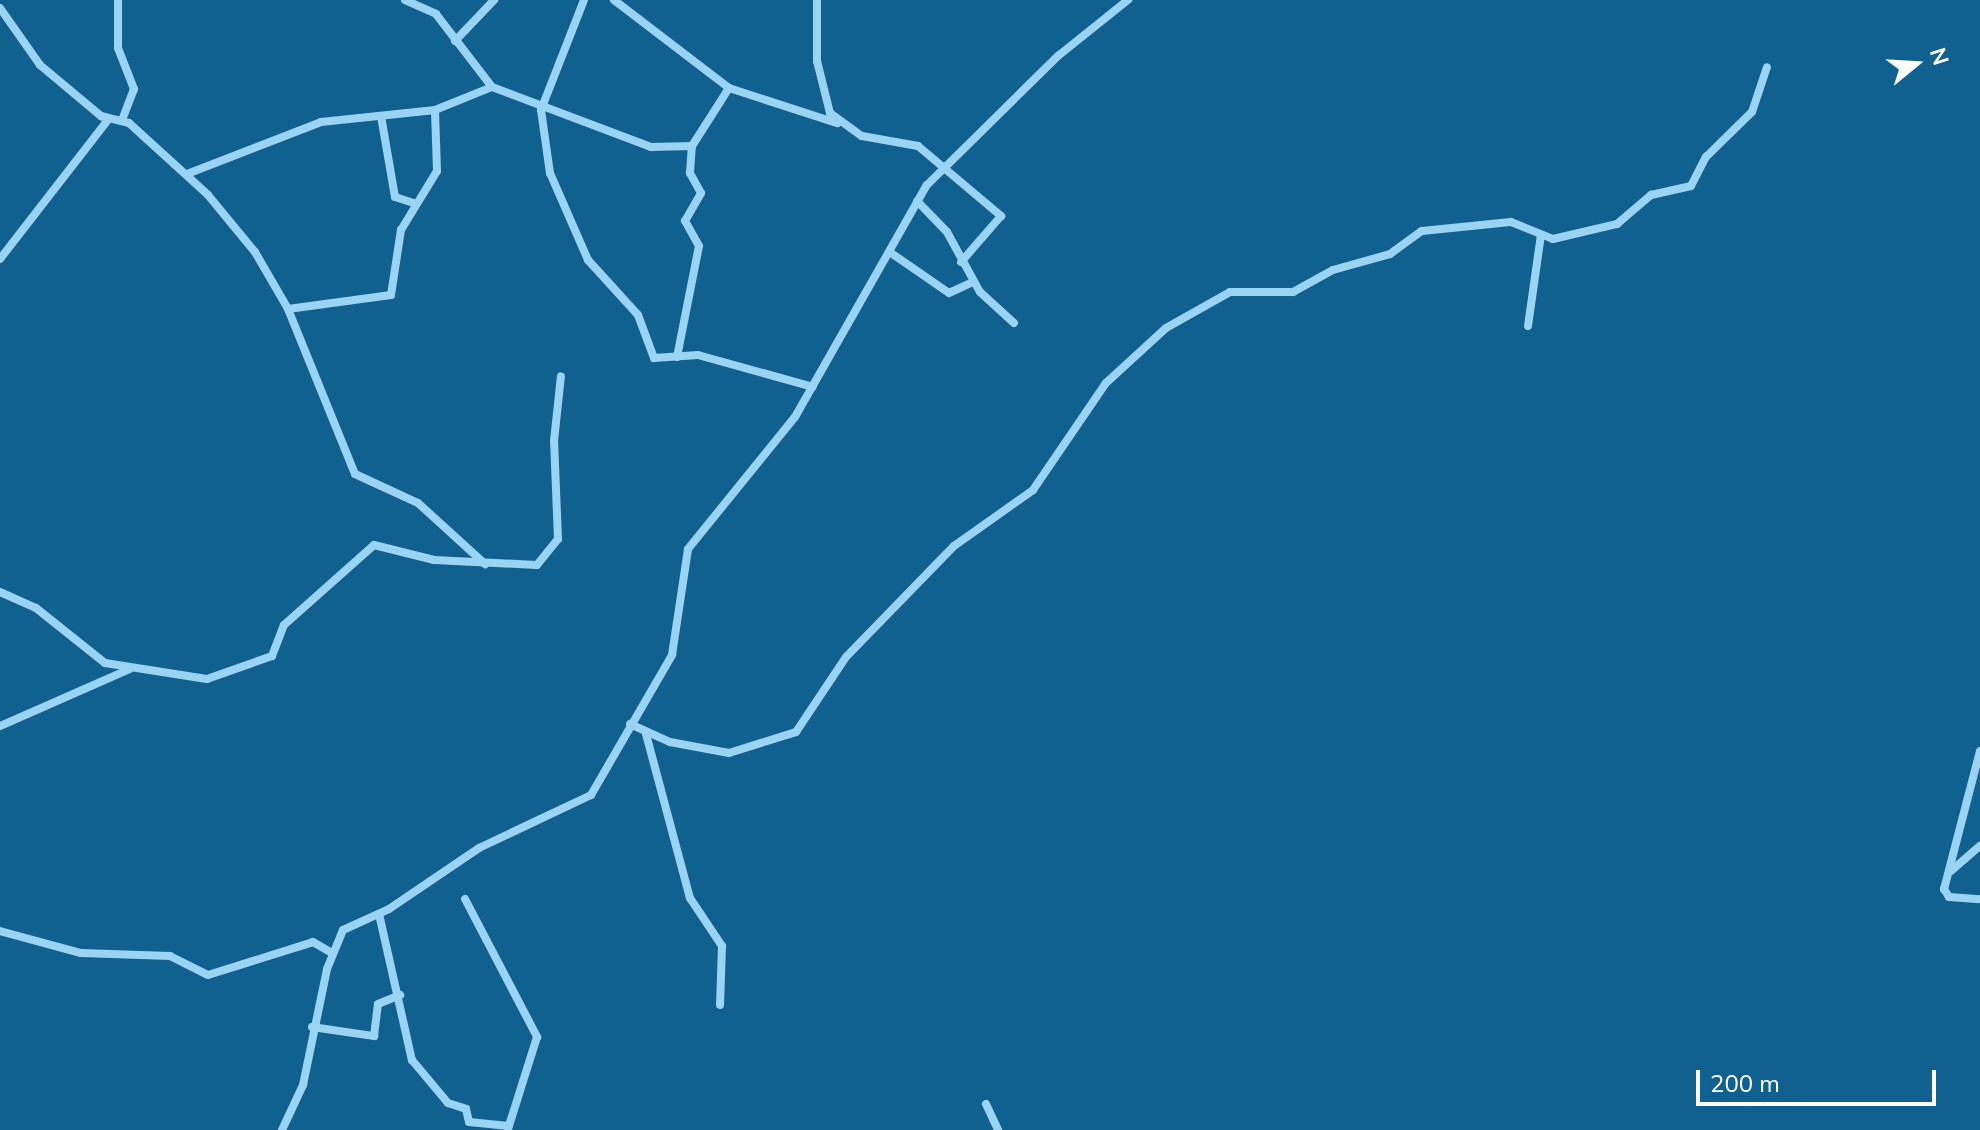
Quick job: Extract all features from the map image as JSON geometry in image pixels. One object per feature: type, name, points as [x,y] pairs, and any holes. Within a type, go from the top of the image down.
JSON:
[{"type":"street","points":[[118,0],[116,34],[134,89],[123,118]]},
{"type":"street","points":[[405,0],[436,14],[492,87],[541,102],[651,147],[692,146]]},
{"type":"street","points":[[455,41],[494,0]]},
{"type":"street","points":[[584,0],[541,102],[550,173],[588,260],[638,315],[651,355],[698,355],[813,387]]},
{"type":"street","points":[[614,0],[729,88],[918,146],[1002,218],[961,262]]},
{"type":"street","points":[[817,0],[817,61],[825,101],[840,124]]},
{"type":"street","points":[[282,1130],[303,1085],[312,1027],[332,953],[343,930],[379,914],[479,848],[584,801],[672,655],[688,549],[813,387],[891,253],[917,201],[941,165],[1128,0]]},
{"type":"street","points":[[0,8],[40,65],[108,120]]},
{"type":"street","points":[[630,724],[646,734],[729,753],[796,732],[846,657],[916,583],[1042,481],[1106,383],[1166,328],[1219,297],[1241,291],[1281,296],[1390,254],[1422,231],[1511,222],[1541,235],[1611,227],[1651,195],[1690,187],[1706,157],[1752,112],[1767,67]]},
{"type":"street","points":[[187,174],[321,122],[435,110],[492,87]]},
{"type":"street","points":[[677,357],[699,246],[685,221],[701,193],[690,173],[692,146],[729,88]]},
{"type":"street","points":[[288,309],[391,295],[401,230],[437,171],[435,110]]},
{"type":"street","points":[[381,116],[395,197],[416,204]]},
{"type":"street","points":[[0,259],[108,120],[123,118],[187,174],[255,252],[288,309],[355,474],[418,503],[485,564]]},
{"type":"street","points":[[917,201],[947,232],[973,282],[1014,323]]},
{"type":"street","points":[[1528,326],[1541,235]]},
{"type":"street","points":[[891,253],[949,293],[973,282]]},
{"type":"street","points":[[0,726],[130,669],[158,666],[207,679],[261,662],[277,651],[284,625],[374,545],[485,564],[537,565],[558,539],[554,441],[561,376]]},
{"type":"street","points":[[0,592],[36,608],[105,663],[130,669]]},
{"type":"street","points":[[646,734],[687,890],[722,946],[720,1005]]},
{"type":"street","points":[[1980,751],[1947,896],[1980,899]]},
{"type":"street","points":[[1951,871],[1980,846]]},
{"type":"street","points":[[379,914],[400,995],[412,1060],[441,1096],[466,1109],[469,1122],[508,1128],[537,1037],[465,899]]},
{"type":"street","points":[[0,931],[81,953],[170,956],[208,975],[313,942],[332,953]]},
{"type":"street","points":[[312,1027],[374,1036],[378,1004],[400,995]]},
{"type":"street","points":[[986,1104],[998,1130]]}]
